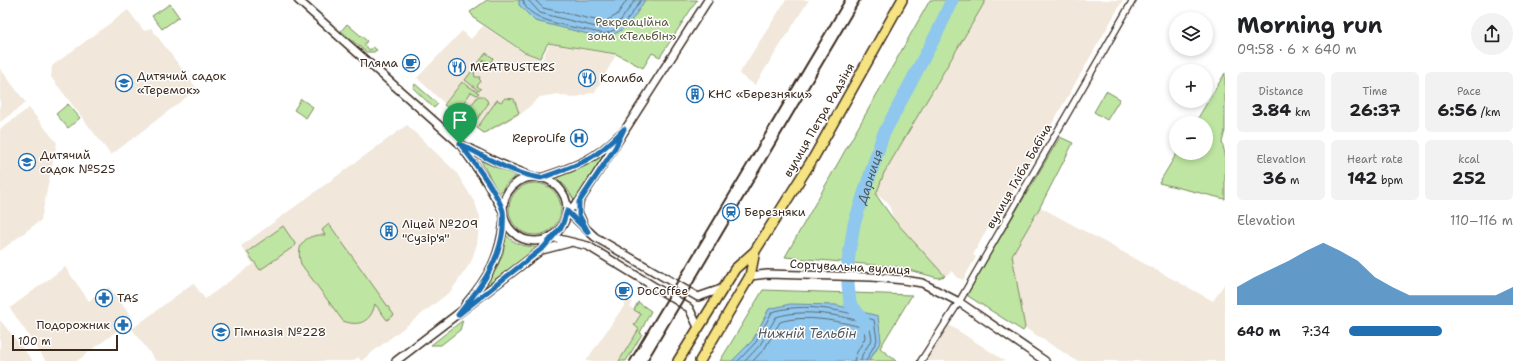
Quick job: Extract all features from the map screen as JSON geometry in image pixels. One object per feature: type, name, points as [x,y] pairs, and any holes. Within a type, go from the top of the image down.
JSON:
[{"type":"main road","name":"вулиця Петра Радзіня","points":[[678,361],[735,269],[755,251],[814,157],[902,0]]},
{"type":"main road","name":"вулиця Петра Радзіня","points":[[700,361],[750,276],[755,251]]},
{"type":"street","points":[[298,0],[460,144],[484,178],[511,231],[521,238],[536,241],[551,237],[577,243],[590,248],[689,308],[698,327]]},
{"type":"street","points":[[567,211],[579,202],[615,148],[624,129],[708,0]]},
{"type":"street","name":"вулиця Гліба Бабіча","points":[[921,361],[959,302],[1133,0]]},
{"type":"street","points":[[458,315],[479,287],[494,263],[500,246],[504,200],[511,188],[520,181],[537,178],[582,164],[606,147],[624,129]]},
{"type":"street","points":[[396,361],[540,251],[562,226],[567,211],[566,201],[561,191],[551,182],[496,162],[460,144]]},
{"type":"street","points":[[579,202],[579,215],[588,232]]},
{"type":"street","points":[[567,211],[588,232],[698,297],[724,288]]},
{"type":"street","points":[[540,251],[562,243],[577,243]]},
{"type":"street","name":"Сортувальна вулиця","points":[[750,276],[767,274],[872,278],[922,283],[959,302],[1046,361]]},
{"type":"shaded area","points":[[786,0],[809,0],[755,85],[739,74]]},
{"type":"shaded area","points":[[986,0],[1123,0],[1014,190],[985,233],[973,255],[976,257],[963,280],[956,277],[952,271],[945,276],[894,220],[888,202],[876,195],[884,173]]},
{"type":"shaded area","name":"Дитячий садок «Теремок»","points":[[128,10],[144,31],[151,28],[197,89],[111,155],[51,77],[52,66]]},
{"type":"shaded area","points":[[483,26],[524,53],[542,60],[549,44],[616,55],[595,92],[572,98],[558,94],[540,97],[521,114],[484,134],[443,102],[417,78],[462,31],[471,39]]},
{"type":"shaded area","points":[[0,68],[26,103],[0,122]]},
{"type":"shaded area","name":"Дитячий садок №525","points":[[29,108],[57,143],[41,220],[0,251],[0,129]]},
{"type":"shaded area","points":[[407,125],[456,172],[475,203],[480,217],[477,244],[471,262],[451,291],[361,361],[358,357],[353,361],[156,361],[132,329],[193,283],[205,299],[253,264],[241,246]]},
{"type":"shaded area","points":[[1040,207],[1213,301],[1225,283],[1225,361],[1077,361],[1025,328],[1012,255]]},
{"type":"shaded area","points":[[65,267],[89,301],[109,287],[133,319],[77,361],[46,361],[10,308]]},
{"type":"shaded area","points":[[628,300],[632,302],[630,307],[641,314],[639,328],[619,361],[586,361]]},
{"type":"shaded area","points":[[0,320],[33,361],[0,361]]},
{"type":"shaded area","points":[[949,325],[985,348],[1005,361],[926,361]]},
{"type":"green space","name":"Рекреаційна зона «Тельбін»","points":[[487,0],[697,0],[660,57],[652,53],[643,68],[616,54],[548,43],[540,58],[524,52],[475,19],[470,12]]},
{"type":"green space","points":[[930,0],[986,0],[884,173],[876,195],[894,220],[945,276],[938,278],[898,267],[785,257]]},
{"type":"green space","points":[[170,4],[179,17],[162,29],[152,16]]},
{"type":"green space","points":[[347,24],[367,41],[364,45],[370,50],[373,47],[377,50],[374,52],[366,52],[341,31]]},
{"type":"green space","points":[[486,53],[493,58],[491,62],[484,60],[481,63],[482,65],[474,72],[475,77],[480,77],[479,79],[481,81],[477,86],[481,89],[479,91],[465,80]]},
{"type":"green space","points":[[1225,73],[1225,131],[1222,142],[1225,154],[1225,199],[1159,183],[1173,160],[1213,160],[1213,116],[1199,116],[1204,108],[1213,108],[1213,93]]},
{"type":"green space","points":[[462,82],[479,93],[477,95],[471,92],[458,111],[462,114],[460,117],[444,105]]},
{"type":"green space","points":[[415,84],[438,104],[434,108],[413,88]]},
{"type":"green space","points":[[1106,91],[1120,99],[1107,120],[1094,112]]},
{"type":"green space","points":[[478,96],[482,96],[487,100],[488,104],[473,125],[469,125],[462,118]]},
{"type":"green space","points":[[505,98],[514,99],[519,113],[484,133],[477,128],[497,100],[501,102]]},
{"type":"green space","points":[[301,99],[313,107],[306,118],[294,110]]},
{"type":"green space","points":[[68,104],[80,118],[68,128],[56,114]]},
{"type":"green space","points":[[1060,137],[1073,143],[1040,207],[1012,255],[1025,328],[1023,331],[968,296],[968,292]]},
{"type":"green space","points":[[610,149],[577,200],[574,200],[566,187],[555,176],[582,167]]},
{"type":"green space","points":[[481,161],[517,175],[506,184],[499,194]]},
{"type":"green space","points":[[530,183],[540,183],[550,187],[557,194],[561,204],[561,214],[557,224],[550,231],[540,235],[530,235],[520,231],[513,224],[509,214],[509,204],[513,194],[520,187]]},
{"type":"green space","points":[[329,224],[394,315],[387,320],[375,304],[371,315],[364,322],[349,323],[343,321],[301,264],[301,246],[307,238],[325,235],[322,230]]},
{"type":"green space","points":[[283,226],[296,245],[260,270],[247,252]]},
{"type":"green space","points":[[506,235],[518,244],[539,248],[484,289],[497,268],[503,253]]},
{"type":"green space","points":[[763,290],[912,295],[880,348],[896,361],[869,361],[881,341],[769,309],[753,340],[733,361],[720,361]]},
{"type":"green space","points":[[638,302],[651,311],[640,333],[642,334],[626,361],[619,361],[639,329],[634,325],[641,314],[634,310]]},
{"type":"green space","points":[[463,320],[460,330],[441,345],[431,345]]},
{"type":"water","points":[[519,0],[645,0],[629,24],[618,32],[604,38],[535,21],[519,5]]},
{"type":"water","name":"Нижній Тельбін","points":[[790,304],[836,305],[878,316],[881,341],[869,361],[732,361],[753,340],[769,309]]},
{"type":"waterway","name":"Дарниця","points":[[865,326],[863,320],[850,303],[848,262],[854,224],[883,135],[938,31],[952,0]]},
{"type":"railway","points":[[630,361],[845,0]]},
{"type":"railway","points":[[647,361],[860,0]]},
{"type":"place","name":"Пляма","points":[[411,63]]},
{"type":"place","name":"MEATBUSTERS","points":[[457,67]]},
{"type":"place","name":"Колиба","points":[[587,78]]},
{"type":"place","name":"Дитячий садок «Теремок»","points":[[124,83]]},
{"type":"place","name":"КНС «Березняки»","points":[[695,94]]},
{"type":"place","name":"ReproLife","points":[[579,138]]},
{"type":"place","name":"Дитячий садок №525","points":[[27,162]]},
{"type":"place","name":"Березняки","points":[[731,212]]},
{"type":"place","name":"Ліцей №209 \"Сузір'я\"","points":[[389,231]]},
{"type":"place","name":"DoCoffee","points":[[624,291]]},
{"type":"place","name":"TAS","points":[[104,298]]},
{"type":"place","name":"Подорожник","points":[[123,325]]},
{"type":"place","name":"Гімназія №228","points":[[221,332]]},
{"type":"route","points":[[624,129],[615,148],[579,202],[579,215],[588,232],[567,211],[562,226],[544,247],[458,315],[471,299],[494,263],[500,246],[504,218],[503,211],[478,168],[460,144],[509,168],[541,178],[582,164],[606,147],[624,129]]}]
